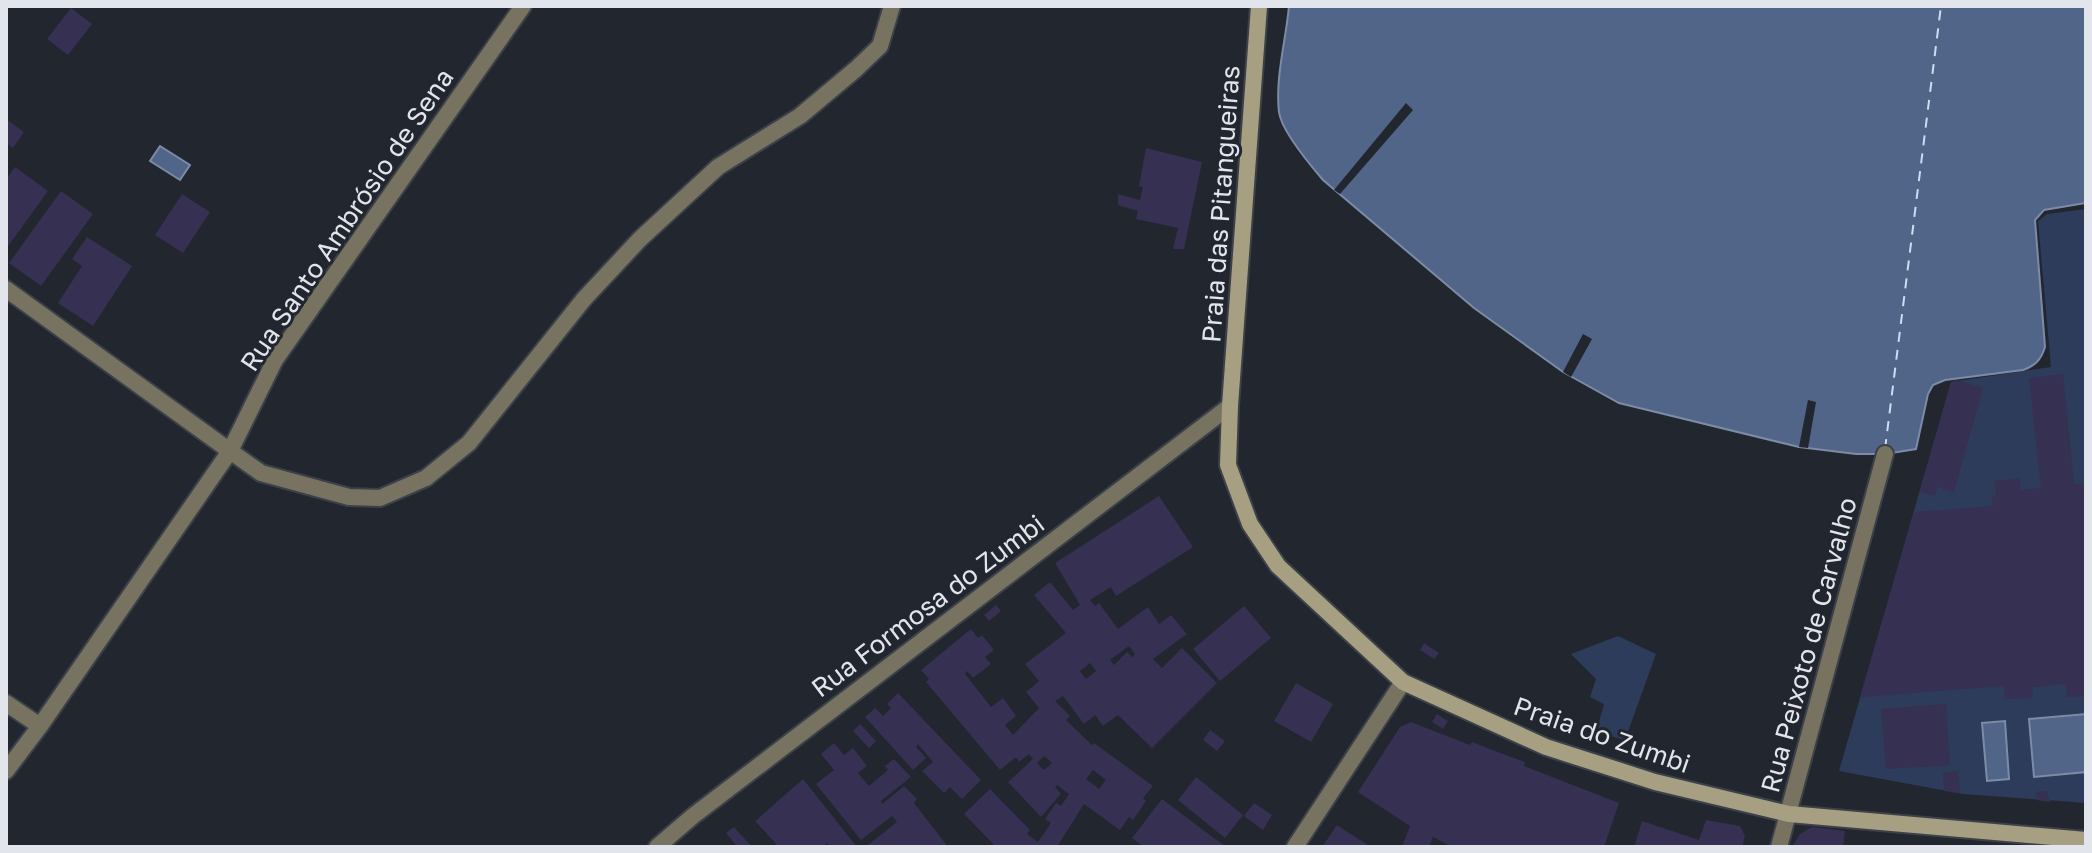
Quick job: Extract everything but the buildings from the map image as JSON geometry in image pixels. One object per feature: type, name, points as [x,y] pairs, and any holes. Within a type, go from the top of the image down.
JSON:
[{"type":"main road","name":"Praia das Pitangueiras","points":[[1230,406],[1259,6]]},
{"type":"main road","name":"Praia do Zumbi","points":[[1230,406],[1228,465],[1250,524],[1278,566],[1403,682],[1546,747],[1655,782],[1789,814],[2086,840]]},
{"type":"street","name":"Rua Santo Ambrósio de Sena","points":[[6,771],[230,451],[275,360],[523,6]]},
{"type":"street","points":[[6,289],[261,473],[349,497],[380,498],[426,478],[469,443],[584,299],[640,239],[718,167],[800,116],[880,46],[892,6]]},
{"type":"street","name":"Rua Formosa do Zumbi","points":[[657,847],[693,816],[1230,406]]},
{"type":"street","name":"Rua Peixoto de Carvalho","points":[[1779,847],[1885,454]]},
{"type":"street","points":[[1295,847],[1403,682]]},
{"type":"street","points":[[6,703],[40,726]]},
{"type":"shaded area","points":[[1289,6],[2086,6],[2086,203],[2044,210],[2035,220],[2043,352],[2037,362],[2023,370],[1945,380],[1933,385],[1928,394],[1916,449],[1885,454],[1799,447],[1619,403],[1563,372],[1474,308],[1318,174],[1291,138],[1279,112],[1280,72]]},
{"type":"shaded area","points":[[160,146],[190,165],[180,180],[150,161]]},
{"type":"shaded area","points":[[2086,209],[2086,803],[1963,794],[1839,771],[1951,382],[2051,367],[2038,221],[2047,214]]},
{"type":"shaded area","points":[[1618,636],[1656,654],[1625,740],[1596,732],[1604,704],[1590,697],[1596,679],[1571,654]]},
{"type":"shaded area","points":[[2086,714],[2086,772],[2034,777],[2029,719]]},
{"type":"shaded area","points":[[2005,721],[2009,779],[1987,781],[1982,723]]},
{"type":"pier","points":[[1406,103],[1413,110],[1340,194],[1334,190]]},
{"type":"pier","points":[[1583,334],[1592,339],[1571,377],[1563,372]]},
{"type":"pier","points":[[1808,400],[1816,402],[1808,448],[1799,447]]},
{"type":"ferry route","points":[[1885,449],[1941,6]]}]
